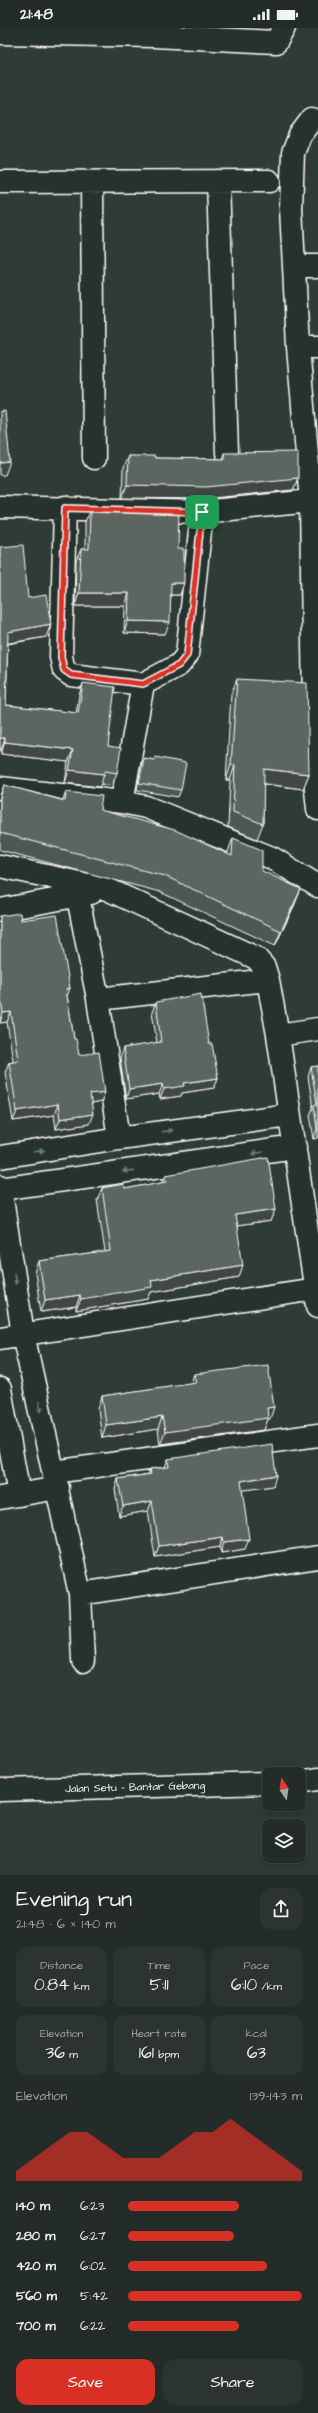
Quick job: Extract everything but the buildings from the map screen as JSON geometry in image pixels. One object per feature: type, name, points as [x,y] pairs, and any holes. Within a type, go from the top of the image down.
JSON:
[{"type":"street","points":[[0,33],[151,31],[276,42],[284,28]]},
{"type":"street","points":[[312,119],[300,136],[293,154],[291,208],[294,266],[308,347],[311,501],[316,616],[315,780],[318,809]]},
{"type":"street","points":[[218,181],[227,453]]},
{"type":"street","points":[[0,182],[269,181]]},
{"type":"street","points":[[92,182],[94,458]]},
{"type":"street","points":[[294,266],[318,266]]},
{"type":"street","points":[[0,507],[202,512],[311,501]]},
{"type":"street","points":[[65,508],[61,657],[64,670],[71,675],[143,684],[179,665],[187,655],[202,512]]},
{"type":"street","points":[[122,802],[143,684]]},
{"type":"street","points":[[0,788],[122,802],[146,807],[272,858],[318,886]]},
{"type":"street","points":[[0,866],[107,890],[256,958],[264,967],[268,980],[278,1035],[316,1298],[0,1338]]},
{"type":"street","points":[[0,910],[78,897],[107,890]]},
{"type":"street","points":[[78,897],[98,999],[119,1138]]},
{"type":"street","points":[[98,999],[268,980]]},
{"type":"street","points":[[278,1035],[318,1029]]},
{"type":"street","points":[[0,1157],[119,1138],[289,1115]]},
{"type":"street","points":[[83,1661],[80,1594],[24,1334],[0,1188],[295,1147]]},
{"type":"street","points":[[0,1389],[9,1496],[56,1480],[318,1435]]},
{"type":"street","points":[[80,1594],[318,1557]]},
{"type":"street","points":[[306,1781],[318,1779]]},
{"type":"street","name":"Jalan Setu - Bantar Gebang","points":[[0,1790],[262,1783]]},
{"type":"route","points":[[65,508],[202,512],[187,655],[185,660],[179,665],[143,684],[71,675],[64,670],[61,657],[65,508]]}]
